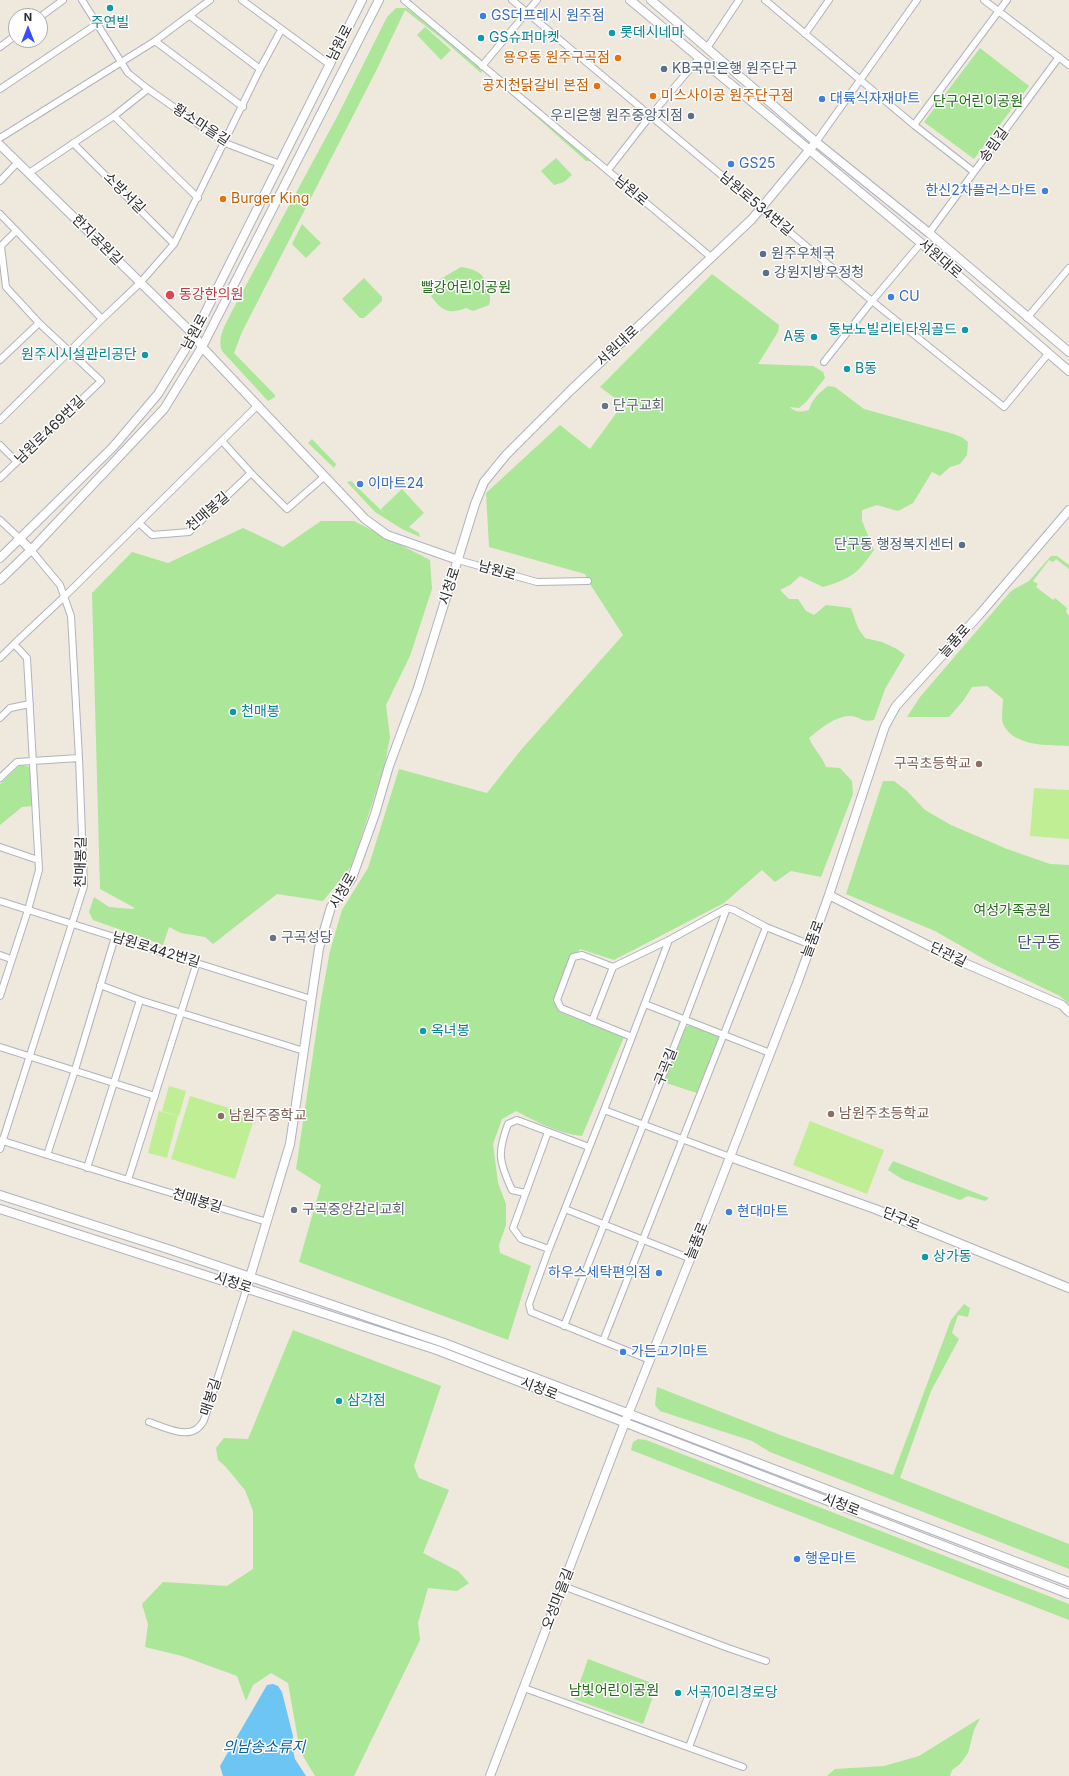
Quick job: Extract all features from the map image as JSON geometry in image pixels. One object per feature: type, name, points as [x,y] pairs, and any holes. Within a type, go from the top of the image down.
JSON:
[{"type":"street","points":[[48,11],[63,0]]},
{"type":"street","name":"황소마을길","points":[[82,0],[128,73],[148,89],[225,143],[280,164]]},
{"type":"street","points":[[0,138],[155,41],[210,0]]},
{"type":"street","points":[[242,0],[329,64]]},
{"type":"street","name":"남원로","points":[[0,558],[118,441],[158,394],[194,335],[362,0]]},
{"type":"street","name":"남원로","points":[[0,580],[31,550],[164,409],[202,347],[379,0]]},
{"type":"street","name":"남원로","points":[[404,0],[712,258]]},
{"type":"street","name":"남원로534번길","points":[[512,0],[872,301],[1004,407],[1048,354]]},
{"type":"street","points":[[482,66],[537,0]]},
{"type":"street","name":"서원대로","points":[[630,0],[921,243],[1069,371]]},
{"type":"street","name":"서원대로","points":[[650,0],[816,142],[929,233],[1027,318],[1069,352]]},
{"type":"street","points":[[608,170],[650,116],[707,48],[739,0]]},
{"type":"street","points":[[765,0],[914,125],[974,172]]},
{"type":"street","points":[[805,34],[829,0]]},
{"type":"street","points":[[809,150],[917,0]]},
{"type":"street","points":[[984,0],[1069,65]]},
{"type":"street","points":[[914,125],[1006,0]]},
{"type":"street","points":[[190,16],[260,69]]},
{"type":"street","points":[[0,89],[97,24]]},
{"type":"street","points":[[0,420],[140,283],[174,244],[243,107],[260,69],[281,30]]},
{"type":"street","points":[[155,41],[243,107]]},
{"type":"street","name":"송림길","points":[[929,233],[1059,57]]},
{"type":"street","points":[[29,173],[114,116],[148,89]]},
{"type":"street","points":[[114,116],[198,198]]},
{"type":"street","name":"소방서길","points":[[73,143],[174,244]]},
{"type":"street","name":"한지공원길","points":[[0,145],[194,335],[202,347]]},
{"type":"street","name":"서원대로","points":[[458,560],[484,482],[506,455],[571,390],[712,258],[762,208],[809,150]]},
{"type":"street","points":[[0,181],[18,162]]},
{"type":"street","points":[[0,214],[102,319]]},
{"type":"street","points":[[16,231],[2,246],[6,287],[70,352]]},
{"type":"street","points":[[824,362],[872,301],[929,233]]},
{"type":"street","points":[[1027,318],[1069,268]]},
{"type":"street","points":[[0,360],[39,322]]},
{"type":"street","name":"남원로","points":[[202,347],[365,519],[387,535],[458,560],[537,582],[588,581]]},
{"type":"street","points":[[0,350],[5,355]]},
{"type":"street","name":"남원로469번길","points":[[0,478],[38,444],[101,381],[70,352]]},
{"type":"street","points":[[0,658],[258,406]]},
{"type":"street","points":[[222,441],[287,509],[325,476]]},
{"type":"street","points":[[0,445],[17,462]]},
{"type":"street","name":"천매봉길","points":[[138,523],[152,535],[188,532],[251,473]]},
{"type":"street","name":"늘품로","points":[[628,1414],[730,1157],[811,945],[885,726],[896,706],[980,614],[1069,510]]},
{"type":"street","points":[[0,520],[31,550]]},
{"type":"street","name":"천매봉길","points":[[31,550],[60,585],[71,616],[84,886],[30,1057],[1,1140],[87,1168],[267,1222]]},
{"type":"street","name":"시청로","points":[[250,1276],[290,1144],[319,948],[331,907],[352,878],[375,814],[389,766],[418,688],[458,560]]},
{"type":"street","points":[[0,996],[28,910],[39,870],[27,658],[14,644]]},
{"type":"street","points":[[0,718],[10,708],[30,704]]},
{"type":"street","points":[[0,778],[17,762],[79,758]]},
{"type":"street","points":[[0,847],[38,860]]},
{"type":"street","name":"단관길","points":[[829,895],[955,958],[1062,1005],[1069,1012]]},
{"type":"street","name":"남원로442번길","points":[[0,900],[311,999]]},
{"type":"street","points":[[592,1021],[613,967],[669,940],[727,908],[734,910],[766,927],[811,945]]},
{"type":"street","name":"구곡길","points":[[564,1326],[685,1020],[727,908]]},
{"type":"street","points":[[603,1341],[766,927]]},
{"type":"street","points":[[46,1155],[75,1070],[115,937]]},
{"type":"street","points":[[650,1360],[531,1312],[529,1304],[669,940]]},
{"type":"street","points":[[0,955],[12,959]]},
{"type":"street","points":[[613,967],[582,955],[573,957],[557,1000],[561,1008],[632,1037]]},
{"type":"street","points":[[128,1180],[156,1096],[180,1012],[197,962]]},
{"type":"street","points":[[100,985],[140,1000],[304,1051]]},
{"type":"street","points":[[87,1168],[140,1000]]},
{"type":"street","points":[[645,1004],[770,1053]]},
{"type":"street","points":[[0,1047],[156,1096]]},
{"type":"street","points":[[604,1110],[730,1157]]},
{"type":"street","points":[[525,1193],[512,1190],[506,1178],[500,1156],[501,1144],[508,1124],[517,1120],[589,1147]]},
{"type":"street","points":[[548,1132],[513,1228],[521,1239],[549,1249]]},
{"type":"street","points":[[0,1149],[1,1140]]},
{"type":"street","name":"단구로","points":[[730,1157],[875,1209],[1069,1288]]},
{"type":"street","name":"시청로","points":[[0,1195],[250,1276],[444,1343],[1069,1582]]},
{"type":"street","name":"시청로","points":[[0,1209],[246,1287],[437,1350],[1069,1594]]},
{"type":"street","points":[[565,1209],[689,1258]]},
{"type":"street","points":[[246,1287],[250,1276]]},
{"type":"street","name":"매봉길","points":[[149,1422],[184,1433],[193,1431],[201,1425],[204,1420],[246,1287]]},
{"type":"street","name":"오성마을길","points":[[490,1776],[628,1414]]},
{"type":"street","points":[[563,1586],[766,1661]]},
{"type":"street","points":[[524,1688],[743,1767]]},
{"type":"street","points":[[689,1747],[710,1691]]},
{"type":"green space","points":[[396,8],[407,8],[483,68],[481,73],[441,38],[405,10],[376,71],[242,332],[234,353],[275,395],[275,397],[268,401],[222,351],[220,341],[222,332],[337,117],[387,17]]},
{"type":"green space","points":[[425,27],[451,50],[441,60],[417,35]]},
{"type":"green space","name":"단구어린이공원","points":[[980,48],[1029,86],[974,159],[924,122]]},
{"type":"green space","points":[[496,81],[592,161],[586,161]]},
{"type":"green space","points":[[556,158],[572,175],[564,182],[554,185],[541,171]]},
{"type":"green space","points":[[302,224],[321,243],[306,258],[292,244]]},
{"type":"green space","name":"빨강어린이공원","points":[[461,267],[476,271],[485,280],[490,295],[489,305],[473,311],[466,308],[450,311],[438,305],[431,296],[435,290],[437,281]]},
{"type":"green space","points":[[712,274],[779,325],[778,332],[758,364],[813,366],[823,372],[825,378],[806,402],[799,408],[790,407],[792,409],[799,412],[809,410],[816,396],[828,386],[835,387],[864,409],[954,434],[963,438],[968,442],[967,455],[960,464],[950,467],[940,476],[932,472],[913,503],[898,511],[877,505],[862,510],[862,521],[874,550],[853,574],[841,581],[823,587],[800,576],[790,585],[780,590],[789,599],[798,599],[806,611],[814,615],[826,605],[851,608],[858,628],[865,638],[882,642],[897,649],[905,655],[885,689],[874,720],[866,721],[853,716],[839,718],[809,738],[826,767],[840,768],[852,781],[853,794],[821,877],[791,871],[775,882],[762,870],[724,903],[614,960],[580,949],[564,974],[554,997],[560,1012],[624,1037],[582,1136],[557,1130],[516,1111],[502,1119],[493,1144],[498,1183],[506,1204],[506,1225],[499,1245],[500,1253],[531,1266],[508,1340],[299,1262],[321,1185],[296,1169],[321,1000],[330,951],[342,910],[368,868],[399,769],[487,793],[521,750],[623,635],[585,574],[489,547],[486,493],[560,425],[590,449],[623,404],[600,387]]},
{"type":"green space","points":[[364,278],[382,297],[382,301],[364,318],[360,318],[342,299]]},
{"type":"green space","points":[[312,439],[336,464],[334,468],[308,443]]},
{"type":"green space","points":[[351,481],[384,513],[381,509],[402,489],[424,513],[409,527],[419,533],[420,537],[402,529],[375,512],[347,482]]},
{"type":"green space","points":[[321,521],[354,521],[430,560],[432,589],[410,656],[386,705],[390,737],[385,764],[352,865],[323,901],[277,894],[213,944],[205,937],[181,933],[169,927],[163,945],[93,920],[89,912],[94,897],[109,907],[135,908],[100,889],[92,593],[132,552],[168,563],[243,528],[283,547]]},
{"type":"green space","points":[[1051,556],[1057,556],[1069,565],[1069,569],[1056,559],[1053,562],[1049,560],[1033,581],[1038,584],[1036,587],[1053,600],[1055,598],[1067,608],[1066,612],[1069,616],[1069,746],[1042,745],[1023,741],[1008,732],[1002,721],[1003,699],[987,686],[972,687],[963,701],[949,717],[907,717],[920,697],[1011,591],[1029,581]]},
{"type":"green space","points":[[20,765],[30,767],[32,806],[22,807],[0,825],[0,784]]},
{"type":"green space","name":"여성가족공원","points":[[883,781],[894,781],[907,791],[925,810],[951,825],[1007,849],[1050,864],[1069,865],[1069,1004],[1060,996],[991,963],[935,931],[846,894]]},
{"type":"green space","points":[[1034,788],[1069,790],[1069,839],[1030,836]]},
{"type":"green space","points":[[691,1025],[719,1037],[697,1093],[663,1082],[686,1027]]},
{"type":"green space","points":[[169,1086],[186,1091],[179,1116],[162,1111]]},
{"type":"green space","points":[[190,1096],[255,1116],[235,1179],[171,1159]]},
{"type":"green space","points":[[159,1111],[178,1116],[167,1158],[148,1153]]},
{"type":"green space","points":[[810,1121],[884,1150],[867,1194],[793,1165]]},
{"type":"green space","points":[[893,1161],[989,1198],[985,1201],[968,1196],[960,1200],[902,1179],[888,1170]]},
{"type":"green space","points":[[964,1304],[970,1308],[968,1317],[958,1315],[952,1333],[959,1339],[931,1391],[900,1478],[1069,1544],[1069,1569],[770,1452],[752,1441],[660,1411],[655,1405],[657,1387],[783,1436],[893,1475],[951,1320]]},
{"type":"green space","points":[[293,1330],[441,1386],[414,1466],[419,1478],[449,1490],[423,1553],[458,1571],[469,1583],[457,1591],[428,1588],[418,1623],[420,1640],[354,1776],[315,1776],[300,1751],[288,1683],[271,1673],[253,1685],[246,1701],[237,1676],[182,1656],[145,1647],[148,1624],[142,1604],[163,1582],[227,1586],[253,1569],[253,1511],[245,1490],[218,1460],[216,1448],[224,1438],[248,1439]]},
{"type":"green space","points":[[638,1439],[646,1440],[1069,1604],[1069,1620],[631,1450],[633,1442]]},
{"type":"green space","name":"남빛어린이공원","points":[[588,1659],[657,1685],[643,1724],[574,1699]]},
{"type":"green space","points":[[980,1718],[974,1730],[968,1753],[960,1764],[952,1770],[950,1776],[827,1776],[835,1769],[884,1766],[919,1756]]},
{"type":"water","name":"의남송소류지","points":[[273,1684],[278,1686],[282,1692],[293,1736],[292,1746],[295,1759],[306,1776],[223,1776],[220,1766],[267,1685]]},
{"type":"place","name":"주연빌","points":[[110,8]]},
{"type":"place","name":"GS더프레시 원주점","points":[[483,16]]},
{"type":"place","name":"롯데시네마","points":[[612,33]]},
{"type":"place","name":"GS슈퍼마켓","points":[[481,38]]},
{"type":"place","name":"용우동 원주구곡점","points":[[618,58]]},
{"type":"place","name":"KB국민은행 원주단구","points":[[664,69]]},
{"type":"place","name":"공지천닭갈비 본점","points":[[597,86]]},
{"type":"place","name":"미스사이공 원주단구점","points":[[653,96]]},
{"type":"place","name":"대륙식자재마트","points":[[822,99]]},
{"type":"place","name":"우리은행 원주중앙지점","points":[[691,116]]},
{"type":"place","name":"GS25","points":[[731,164]]},
{"type":"place","name":"한신2차플러스마트","points":[[1045,191]]},
{"type":"place","name":"Burger King","points":[[223,199]]},
{"type":"place","name":"원주우체국","points":[[763,254]]},
{"type":"place","name":"강원지방우정청","points":[[766,273]]},
{"type":"place","name":"동강한의원","points":[[170,295]]},
{"type":"place","name":"CU","points":[[891,297]]},
{"type":"place","name":"동보노빌리티타워골드","points":[[965,330]]},
{"type":"place","name":"A동","points":[[814,337]]},
{"type":"place","name":"원주시시설관리공단","points":[[145,355]]},
{"type":"place","name":"B동","points":[[847,369]]},
{"type":"place","name":"단구교회","points":[[605,406]]},
{"type":"place","name":"이마트24","points":[[360,484]]},
{"type":"place","name":"단구동 행정복지센터","points":[[962,545]]},
{"type":"place","name":"천매봉","points":[[233,712]]},
{"type":"place","name":"구곡초등학교","points":[[979,764]]},
{"type":"place","name":"구곡성당","points":[[273,938]]},
{"type":"place","name":"옥녀봉","points":[[423,1031]]},
{"type":"place","name":"남원주초등학교","points":[[831,1114]]},
{"type":"place","name":"남원주중학교","points":[[221,1116]]},
{"type":"place","name":"구곡중앙감리교회","points":[[294,1210]]},
{"type":"place","name":"현대마트","points":[[729,1212]]},
{"type":"place","name":"상가동","points":[[925,1257]]},
{"type":"place","name":"하우스세탁편의점","points":[[659,1273]]},
{"type":"place","name":"가든고기마트","points":[[623,1352]]},
{"type":"place","name":"삼각점","points":[[339,1401]]},
{"type":"place","name":"행운마트","points":[[797,1559]]},
{"type":"place","name":"서곡10리경로당","points":[[678,1693]]},
{"type":"district","name":"단구동","points":[[1039,943]]}]
